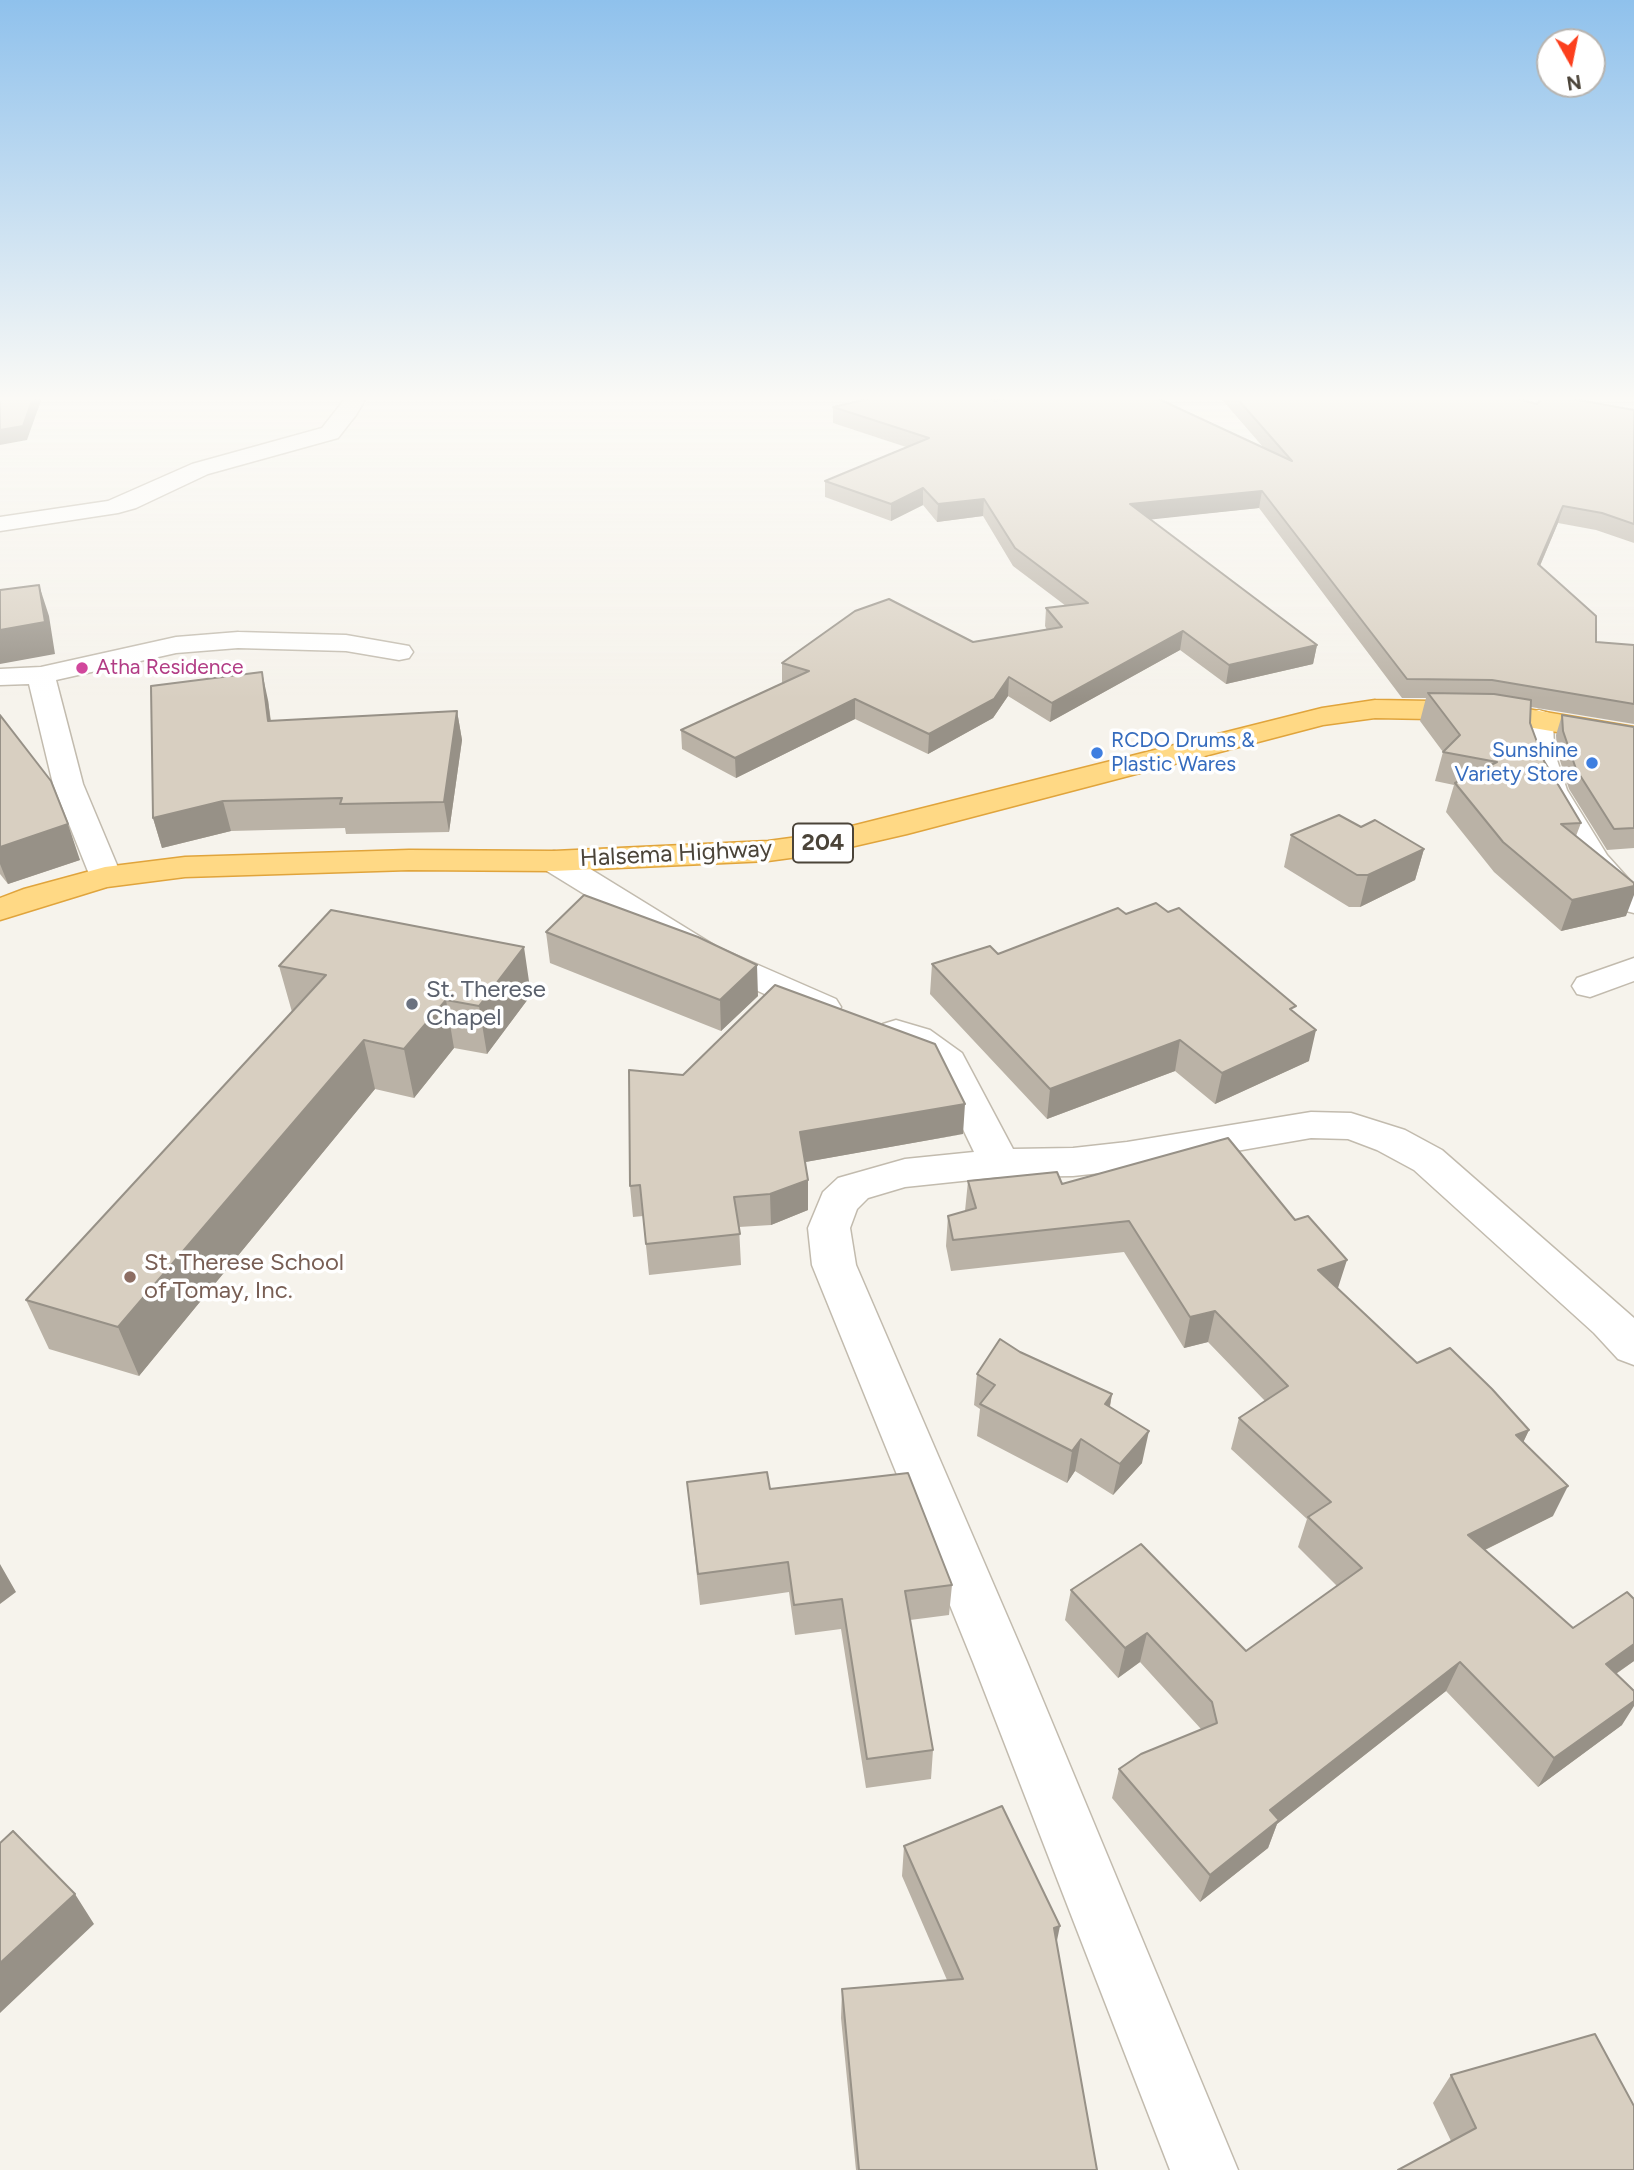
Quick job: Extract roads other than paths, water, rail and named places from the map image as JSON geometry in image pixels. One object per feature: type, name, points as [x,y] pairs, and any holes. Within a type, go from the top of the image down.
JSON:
[{"type":"highway","name":"Halsema Highway","points":[[0,910],[36,896],[104,877],[185,867],[279,862],[554,861],[768,851],[820,844],[896,827],[1322,717],[1375,709],[1486,711],[1634,736]]},
{"type":"street","points":[[0,524],[119,505],[139,496]]},
{"type":"street","points":[[0,677],[41,675],[176,645],[238,640],[346,643],[399,652]]},
{"type":"street","points":[[41,675],[68,783],[104,877]]},
{"type":"street","points":[[1539,719],[1539,751],[1552,790],[1593,859],[1617,888],[1634,903]]},
{"type":"street","points":[[554,861],[716,959],[794,996],[917,1038],[949,1062],[1000,1163]]},
{"type":"street","points":[[1590,986],[1634,969]]},
{"type":"street","points":[[1204,2170],[1005,1674],[834,1265],[830,1228],[838,1202],[853,1188],[905,1172],[1000,1163],[1073,1162],[1128,1156],[1311,1125],[1351,1126],[1391,1140],[1428,1160],[1617,1310],[1634,1347]]},
{"type":"place","name":"Atha Residence","points":[[82,668]]},
{"type":"place","name":"RCDO Drums & Plastic Wares","points":[[1097,753]]},
{"type":"place","name":"Sunshine Variety Store","points":[[1592,763]]},
{"type":"place","name":"St. Therese Chapel","points":[[412,1004]]},
{"type":"place","name":"St. Therese School of Tomay, Inc.","points":[[130,1277]]}]
